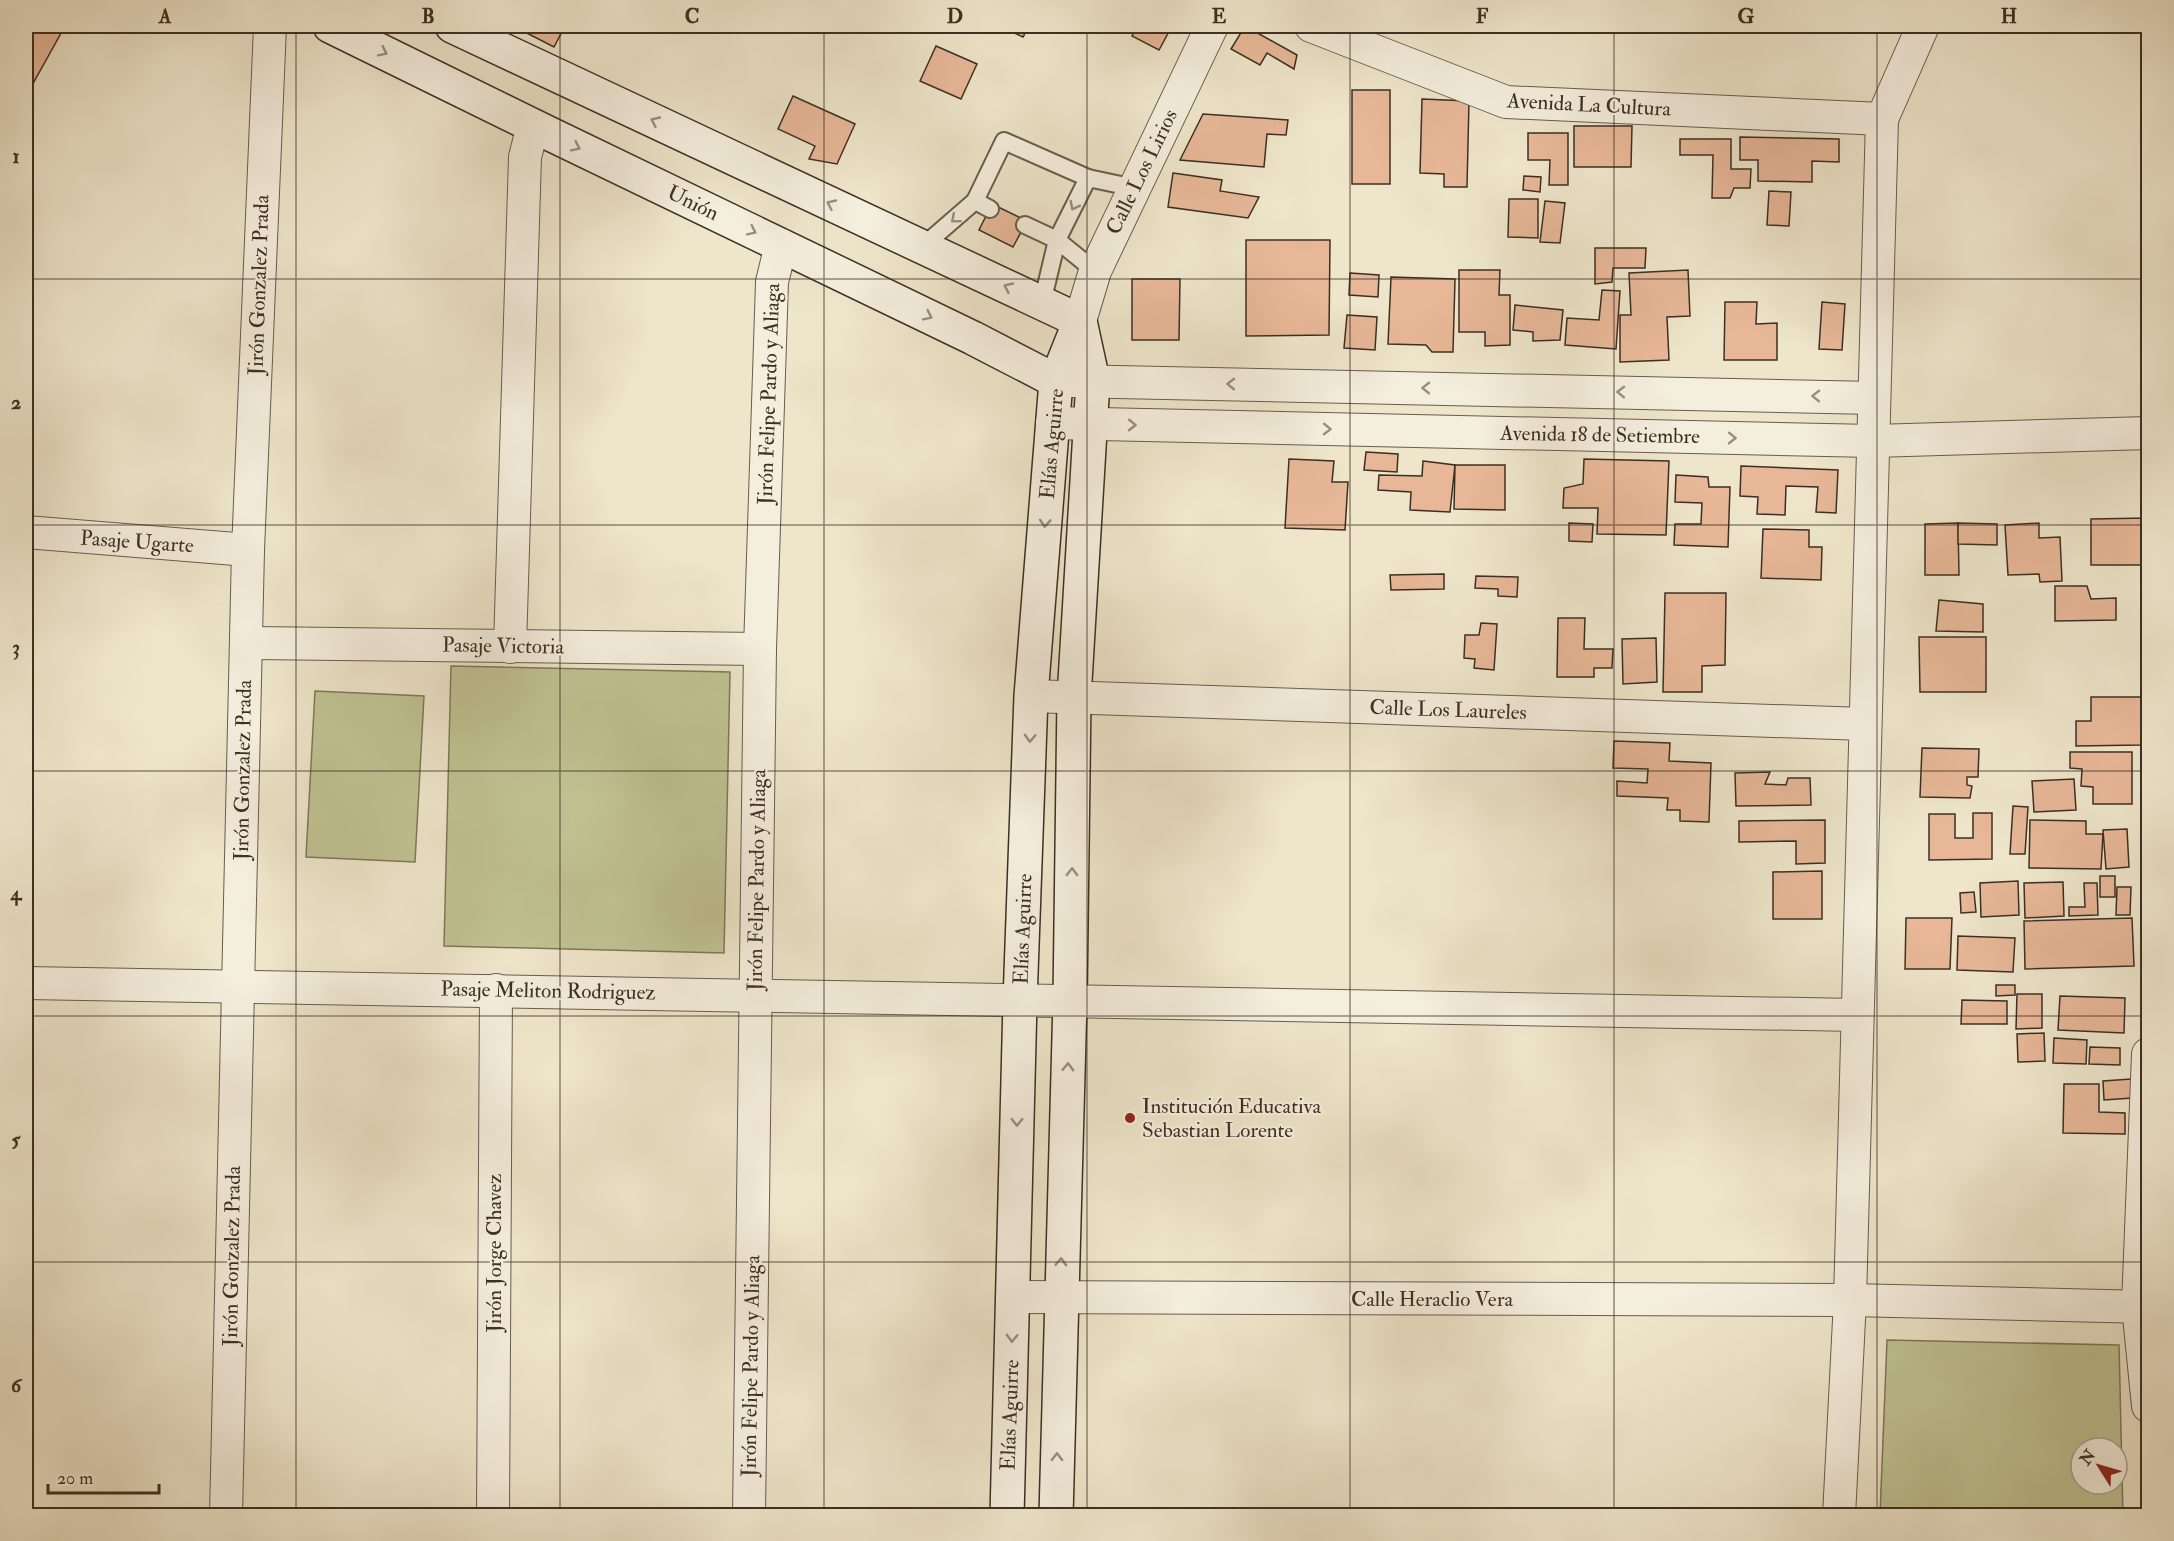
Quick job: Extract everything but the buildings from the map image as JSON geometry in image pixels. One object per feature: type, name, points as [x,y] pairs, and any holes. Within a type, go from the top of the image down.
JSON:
[{"type":"street","name":"Jirón Gonzalez Prada","points":[[226,1515],[248,550],[270,26]]},
{"type":"street","name":"Unión","points":[[330,26],[973,338],[1056,381]]},
{"type":"street","points":[[452,26],[1080,321]]},
{"type":"street","name":"Calle Los Lirios","points":[[1080,321],[1095,271],[1212,26]]},
{"type":"street","name":"Avenida La Cultura","points":[[1311,26],[1506,102],[1882,119]]},
{"type":"street","points":[[1839,1515],[1850,1300],[1882,119],[1923,26]]},
{"type":"street","points":[[510,646],[525,157],[533,126]]},
{"type":"street","name":"Jirón Felipe Pardo y Aliaga","points":[[749,1515],[760,649],[772,282],[781,245]]},
{"type":"street","name":"Elías Aguirre","points":[[1007,1515],[1020,1001],[1031,696],[1056,381],[1080,321]]},
{"type":"street","name":"Elías Aguirre","points":[[1056,1515],[1060,1298],[1070,1000],[1074,698],[1093,381],[1080,321]]},
{"type":"street","name":"Avenida 18 de Setiembre","points":[[1056,381],[1874,398]]},
{"type":"street","name":"Avenida 18 de Setiembre","points":[[1052,423],[1874,441],[2148,433]]},
{"type":"street","name":"Pasaje Ugarte","points":[[26,532],[248,550]]},
{"type":"street","name":"Pasaje Victoria","points":[[246,643],[760,649]]},
{"type":"street","name":"Calle Los Laureles","points":[[1031,696],[1865,724]]},
{"type":"street","name":"Pasaje Meliton Rodriguez","points":[[26,983],[1857,1015]]},
{"type":"street","name":"Jirón Jorge Chavez","points":[[493,1515],[496,990]]},
{"type":"street","points":[[2148,1054],[2143,1306],[2148,1406]]},
{"type":"street","name":"Calle Heraclio Vera","points":[[1014,1297],[1850,1300],[2143,1306]]},
{"type":"lane","points":[[922,247],[982,205],[1004,141],[1088,178],[1135,188]]},
{"type":"lane","points":[[1042,303],[1057,240],[1088,178]]},
{"type":"lane","points":[[1025,225],[1057,240],[1095,271]]},
{"type":"green space","points":[[451,666],[730,672],[724,953],[444,946]]},
{"type":"green space","points":[[315,691],[424,696],[415,862],[306,857]]},
{"type":"green space","points":[[1887,1340],[2119,1345],[2121,1436],[2069,1436],[2069,1496],[2123,1496],[2123,1515],[1880,1515]]},
{"type":"place","name":"Institución Educativa Sebastian Lorente","points":[[1130,1118]]}]
